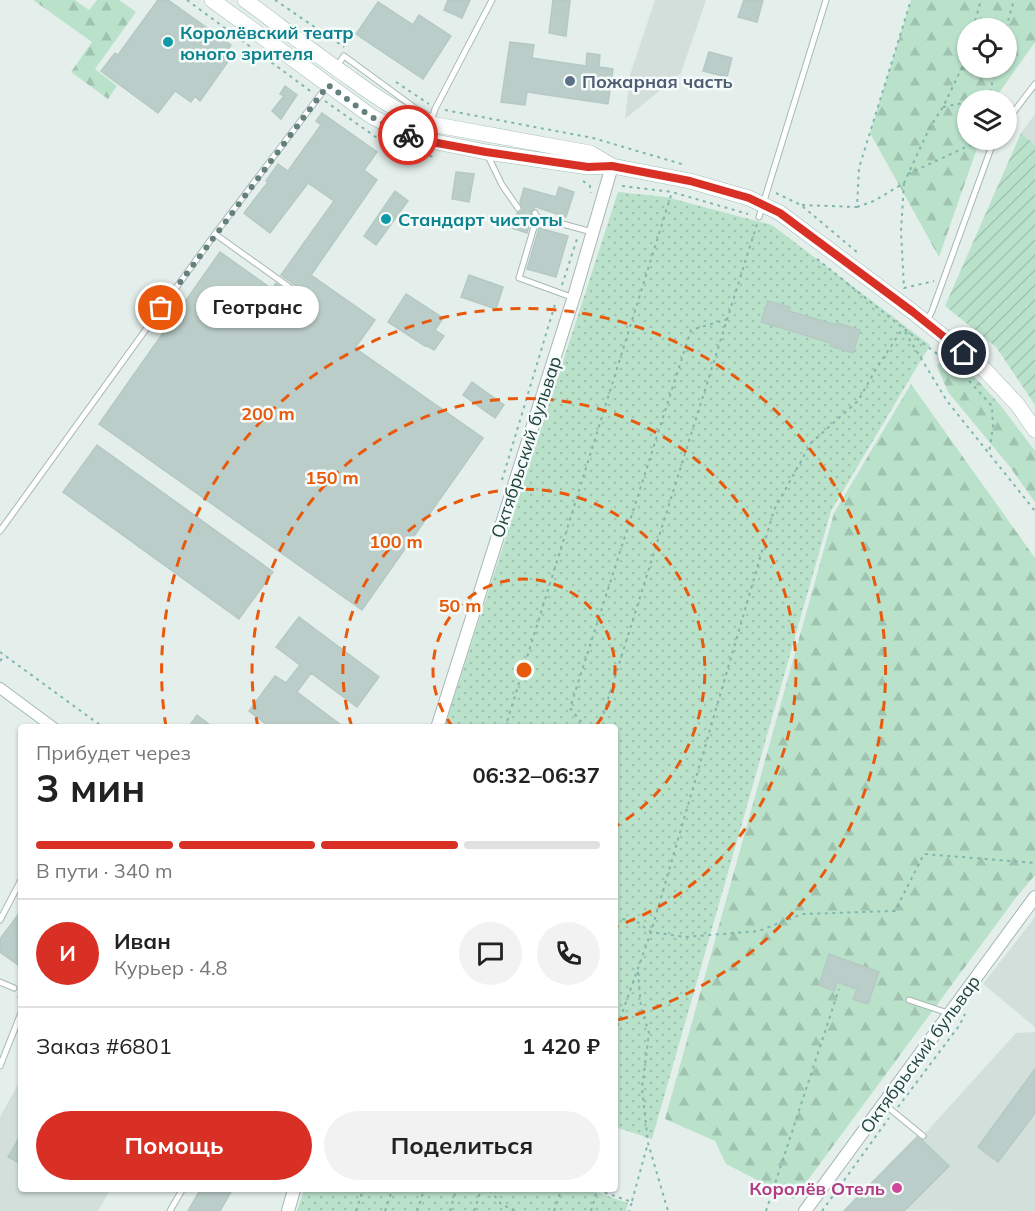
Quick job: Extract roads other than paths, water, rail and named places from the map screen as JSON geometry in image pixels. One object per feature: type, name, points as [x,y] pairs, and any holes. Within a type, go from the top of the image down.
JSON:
[{"type":"main road","points":[[212,0],[371,116],[421,140],[588,167],[612,166],[690,181],[735,193],[761,210],[780,213],[927,322],[983,368],[1017,404],[1035,429]]},
{"type":"main road","points":[[245,0],[336,68],[396,110],[415,119],[590,153],[612,166]]},
{"type":"street","name":"Октябрьский бульвар","points":[[437,724],[574,298],[586,231],[612,166]]},
{"type":"street","points":[[0,688],[49,724]]},
{"type":"street","name":"Октябрьский бульвар","points":[[805,1211],[1035,897]]},
{"type":"street","points":[[288,1211],[293,1192]]},
{"type":"lane","points":[[432,121],[435,109],[492,0]]},
{"type":"lane","points":[[761,210],[826,0]]},
{"type":"lane","points":[[1017,108],[1035,84]]},
{"type":"lane","points":[[0,531],[215,234],[328,85]]},
{"type":"lane","points":[[927,322],[990,150]]},
{"type":"lane","points":[[486,152],[502,185],[518,208]]},
{"type":"lane","points":[[574,298],[519,278],[536,215],[586,231]]},
{"type":"lane","points":[[215,234],[310,303]]},
{"type":"lane","points":[[0,920],[18,886]]},
{"type":"lane","points":[[0,982],[14,988]]},
{"type":"lane","points":[[909,1000],[950,1013]]},
{"type":"lane","points":[[0,1066],[18,1021]]},
{"type":"lane","points":[[884,1104],[923,1136]]},
{"type":"lane","points":[[170,1211],[181,1192]]},
{"type":"place","name":"Королёвский театр юного зрителя","points":[[168,42]]},
{"type":"place","name":"Пожарная часть","points":[[570,81]]},
{"type":"place","name":"Стандарт чистоты","points":[[386,219]]},
{"type":"place","name":"Геотранс","points":[[161,308]]},
{"type":"place","name":"Королёв Отель","points":[[897,1188]]}]
